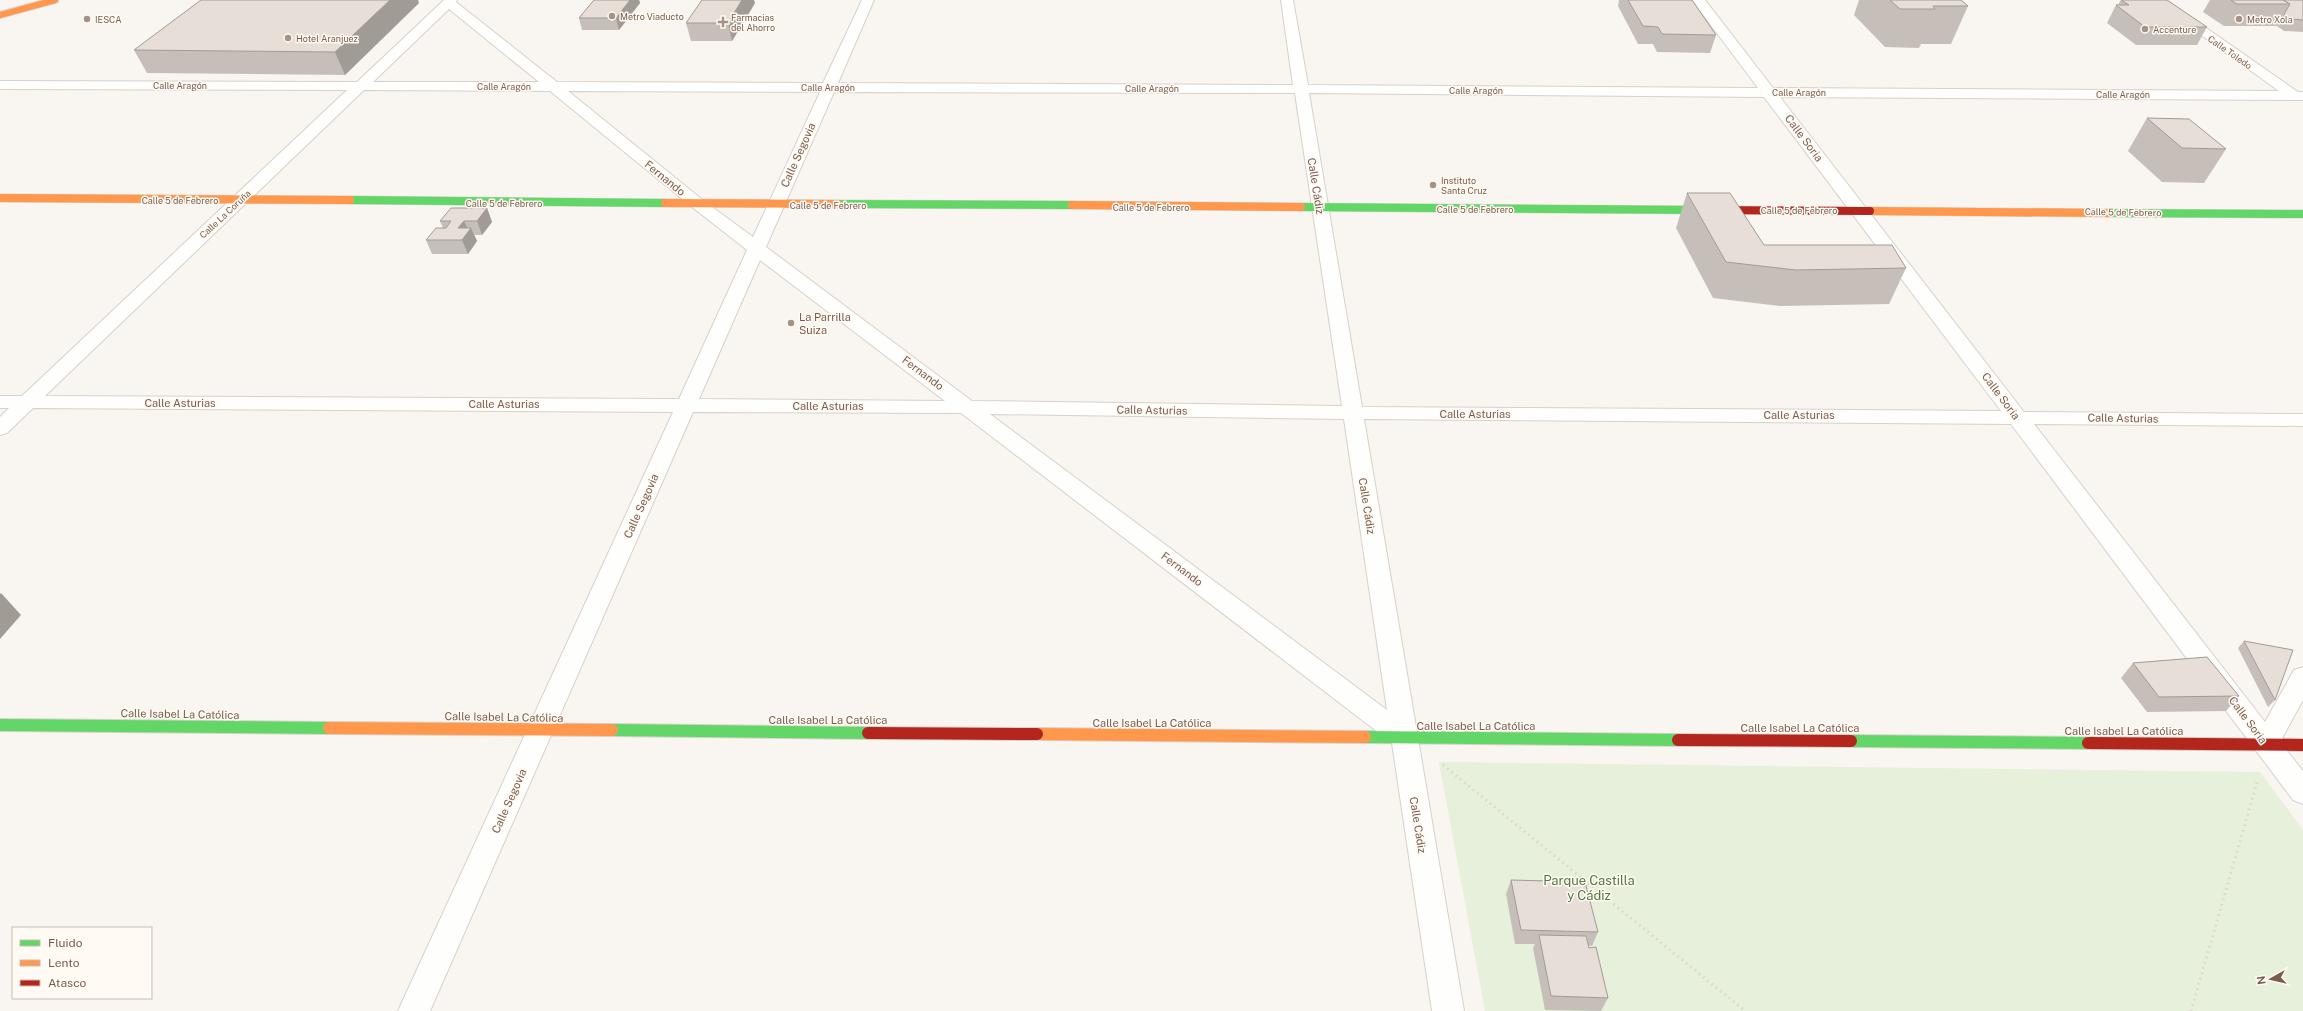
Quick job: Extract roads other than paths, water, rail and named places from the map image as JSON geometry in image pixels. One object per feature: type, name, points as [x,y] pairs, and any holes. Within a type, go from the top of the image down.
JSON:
[{"type":"main road","points":[[0,15],[55,0]]},
{"type":"main road","name":"Calle 5 de Febrero","points":[[0,198],[2303,214]]},
{"type":"main road","name":"Calle Isabel La Católica","points":[[0,725],[2303,744]]},
{"type":"street","name":"Calle Segovia","points":[[414,1011],[868,0]]},
{"type":"street","name":"Calle Cádiz","points":[[1287,0],[1448,1011]]},
{"type":"street","name":"Calle Soria","points":[[1698,0],[2303,792]]},
{"type":"street","name":"Calle Toledo","points":[[2158,0],[2300,98]]},
{"type":"street","name":"Calle La Coruña","points":[[0,428],[450,1]]},
{"type":"street","name":"Fernando","points":[[450,1],[550,86],[698,204],[1404,737]]},
{"type":"street","name":"Calle Aragón","points":[[0,85],[1301,89],[1769,92],[2300,98]]},
{"type":"street","name":"Calle Asturias","points":[[0,402],[968,407],[1352,413],[2303,420]]},
{"type":"street","points":[[2266,744],[2303,677]]},
{"type":"place","name":"Metro Viaducto","points":[[612,16]]},
{"type":"place","name":"IESCA","points":[[87,19]]},
{"type":"place","name":"Metro Xola","points":[[2239,19]]},
{"type":"place","name":"Farmacias del Ahorro","points":[[723,22]]},
{"type":"place","name":"Accenture","points":[[2145,29]]},
{"type":"place","name":"Hotel Aranjuez","points":[[288,38]]},
{"type":"place","name":"Instituto Santa Cruz","points":[[1433,185]]},
{"type":"place","name":"La Parrilla Suiza","points":[[791,323]]},
{"type":"park label","name":"Parque Castilla y Cádiz","points":[[1589,888]]}]
